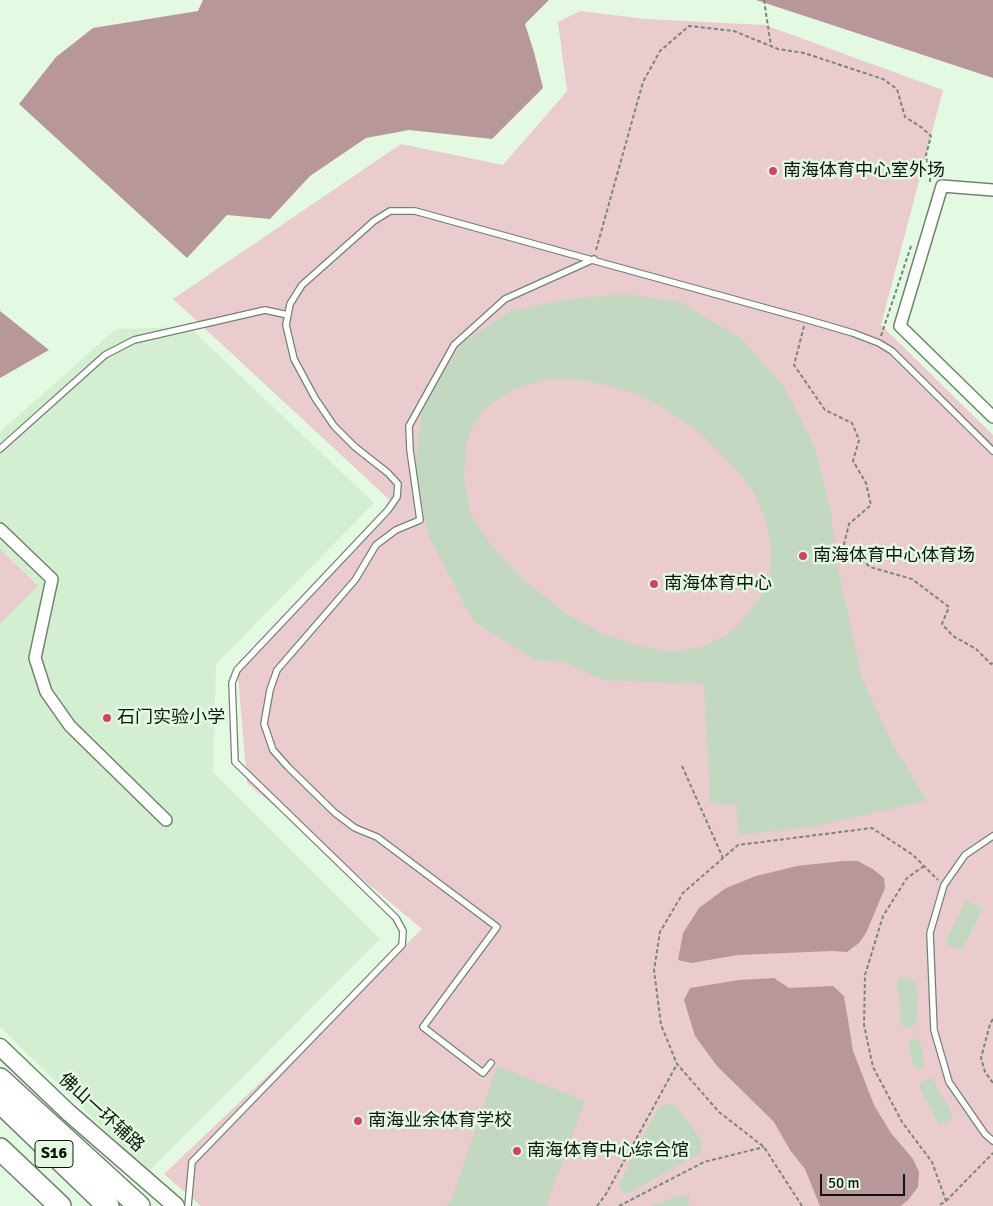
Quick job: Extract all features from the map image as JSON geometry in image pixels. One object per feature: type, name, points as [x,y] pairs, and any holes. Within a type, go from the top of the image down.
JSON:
[{"type":"highway","points":[[0,1079],[139,1206]]},
{"type":"highway","name":"S16","points":[[0,1102],[108,1206]]},
{"type":"highway","name":"S16","points":[[0,1149],[60,1206]]},
{"type":"main road","name":"佛山一环辅路","points":[[0,1047],[68,1113],[176,1206]]},
{"type":"street","points":[[993,190],[942,186],[900,326],[993,417]]},
{"type":"street","points":[[0,530],[52,580],[35,658],[46,692],[70,726],[166,820]]},
{"type":"lane","points":[[188,1206],[192,1162],[402,945],[403,931],[396,918],[235,762],[232,683],[237,670],[388,510],[397,498],[398,484],[388,472],[355,448],[334,426],[314,398],[294,359],[286,325],[290,304],[302,285],[374,221],[390,211],[415,211],[594,259],[805,319],[879,343],[892,351],[993,451]]},
{"type":"lane","points":[[490,1063],[483,1073],[423,1027],[497,927],[377,838],[355,828],[335,813],[273,750],[264,724],[270,690],[277,670],[355,580],[376,545],[396,530],[420,520],[410,450],[409,426],[454,346],[505,299],[594,259]]},
{"type":"lane","points":[[0,449],[105,355],[134,340],[266,310],[288,315]]},
{"type":"lane","points":[[993,836],[965,855],[944,885],[930,933],[934,1030],[949,1082],[985,1134],[993,1141]]},
{"type":"path","points":[[764,0],[771,46]]},
{"type":"path","points":[[594,259],[643,82],[660,51],[689,26],[734,31],[771,46],[804,53],[883,79],[897,89],[906,117],[931,136],[926,154],[930,190]]},
{"type":"path","points":[[879,343],[912,244]]},
{"type":"path","points":[[805,319],[794,365],[825,410],[852,423],[859,440],[853,461],[866,483],[871,505],[849,524],[844,544],[870,568],[912,579],[949,607],[942,624],[953,636],[976,649],[991,664],[993,663]]},
{"type":"path","points":[[682,766],[723,858]]},
{"type":"path","points":[[802,1206],[764,1147],[719,1112],[677,1064],[661,1025],[654,970],[660,932],[683,893],[738,845],[872,828],[913,855],[944,885]]},
{"type":"path","points":[[924,866],[907,878],[883,916],[865,974],[864,1025],[873,1067],[902,1122],[932,1162],[946,1201]]},
{"type":"path","points":[[993,1019],[981,1058],[985,1072],[993,1084]]},
{"type":"path","points":[[597,1206],[606,1194],[677,1064]]},
{"type":"path","points":[[619,1206],[704,1162],[764,1147]]},
{"type":"path","points":[[938,1206],[946,1201],[993,1154]]},
{"type":"shaded area","points":[[203,0],[549,0],[525,24],[543,88],[492,139],[409,130],[366,138],[310,176],[270,219],[227,215],[187,258],[19,104],[56,57],[93,28],[198,11]]},
{"type":"shaded area","points":[[756,0],[993,0],[993,78],[832,25]]},
{"type":"shaded area","name":"南海体育中心","points":[[580,11],[645,19],[765,25],[943,90],[881,325],[993,435],[993,1206],[201,1206],[164,1174],[422,929],[247,783],[237,664],[394,504],[173,299],[401,144],[503,165],[567,91],[558,22]]},
{"type":"shaded area","points":[[0,311],[49,350],[0,378]]},
{"type":"shaded area","name":"石门实验小学","points":[[189,327],[374,503],[216,664],[213,772],[380,939],[148,1172],[0,1027],[0,432],[116,329]]},
{"type":"shaded area","points":[[0,549],[38,586],[0,624]]},
{"type":"shaded area","points":[[858,861],[874,870],[884,878],[885,888],[866,933],[859,943],[847,952],[738,955],[691,963],[678,960],[683,933],[699,908],[726,888],[756,876],[797,866]]},
{"type":"shaded area","points":[[774,978],[789,988],[833,986],[844,996],[853,1051],[874,1105],[891,1133],[913,1159],[919,1172],[918,1187],[901,1206],[820,1206],[805,1169],[790,1150],[774,1122],[717,1066],[695,1036],[684,1000],[690,988],[739,980]]},
{"type":"building","name":"南海体育中心体育场","points":[[625,294],[680,302],[742,339],[784,387],[815,448],[830,507],[837,565],[862,678],[892,743],[927,801],[811,827],[739,835],[736,805],[710,803],[704,684],[603,680],[565,662],[535,660],[473,621],[428,534],[415,470],[422,410],[462,343],[511,311],[568,299]],"holes":[[[548,379],[580,379],[641,396],[670,412],[701,433],[741,475],[755,495],[766,521],[771,544],[771,569],[762,594],[745,618],[730,633],[702,647],[672,652],[639,646],[605,635],[567,614],[527,583],[492,547],[471,515],[464,481],[466,445],[471,429],[487,406],[515,389]]]},
{"type":"building","points":[[966,900],[983,908],[961,951],[945,943]]},
{"type":"building","points":[[904,977],[914,982],[917,987],[918,1020],[911,1028],[906,1029],[901,1024],[897,982],[900,978]]},
{"type":"building","points":[[910,1039],[917,1039],[922,1047],[925,1065],[919,1070],[914,1068],[908,1043]]},
{"type":"building","name":"南海体育中心综合馆","points":[[497,1066],[585,1101],[546,1206],[446,1206],[451,1201]]},
{"type":"building","points":[[932,1078],[953,1115],[945,1124],[939,1125],[919,1086],[923,1081]]},
{"type":"building","points":[[668,1103],[678,1107],[703,1143],[700,1153],[629,1193],[622,1191],[619,1184],[659,1107]]},
{"type":"building","points":[[690,1194],[688,1206],[650,1206],[672,1198]]},
{"type":"place","name":"南海体育中心室外场","points":[[773,171]]},
{"type":"place","name":"南海体育中心体育场","points":[[803,556]]},
{"type":"place","name":"南海体育中心","points":[[654,584]]},
{"type":"place","name":"石门实验小学","points":[[107,718]]},
{"type":"place","name":"南海业余体育学校","points":[[358,1121]]},
{"type":"place","name":"南海体育中心综合馆","points":[[517,1151]]}]
